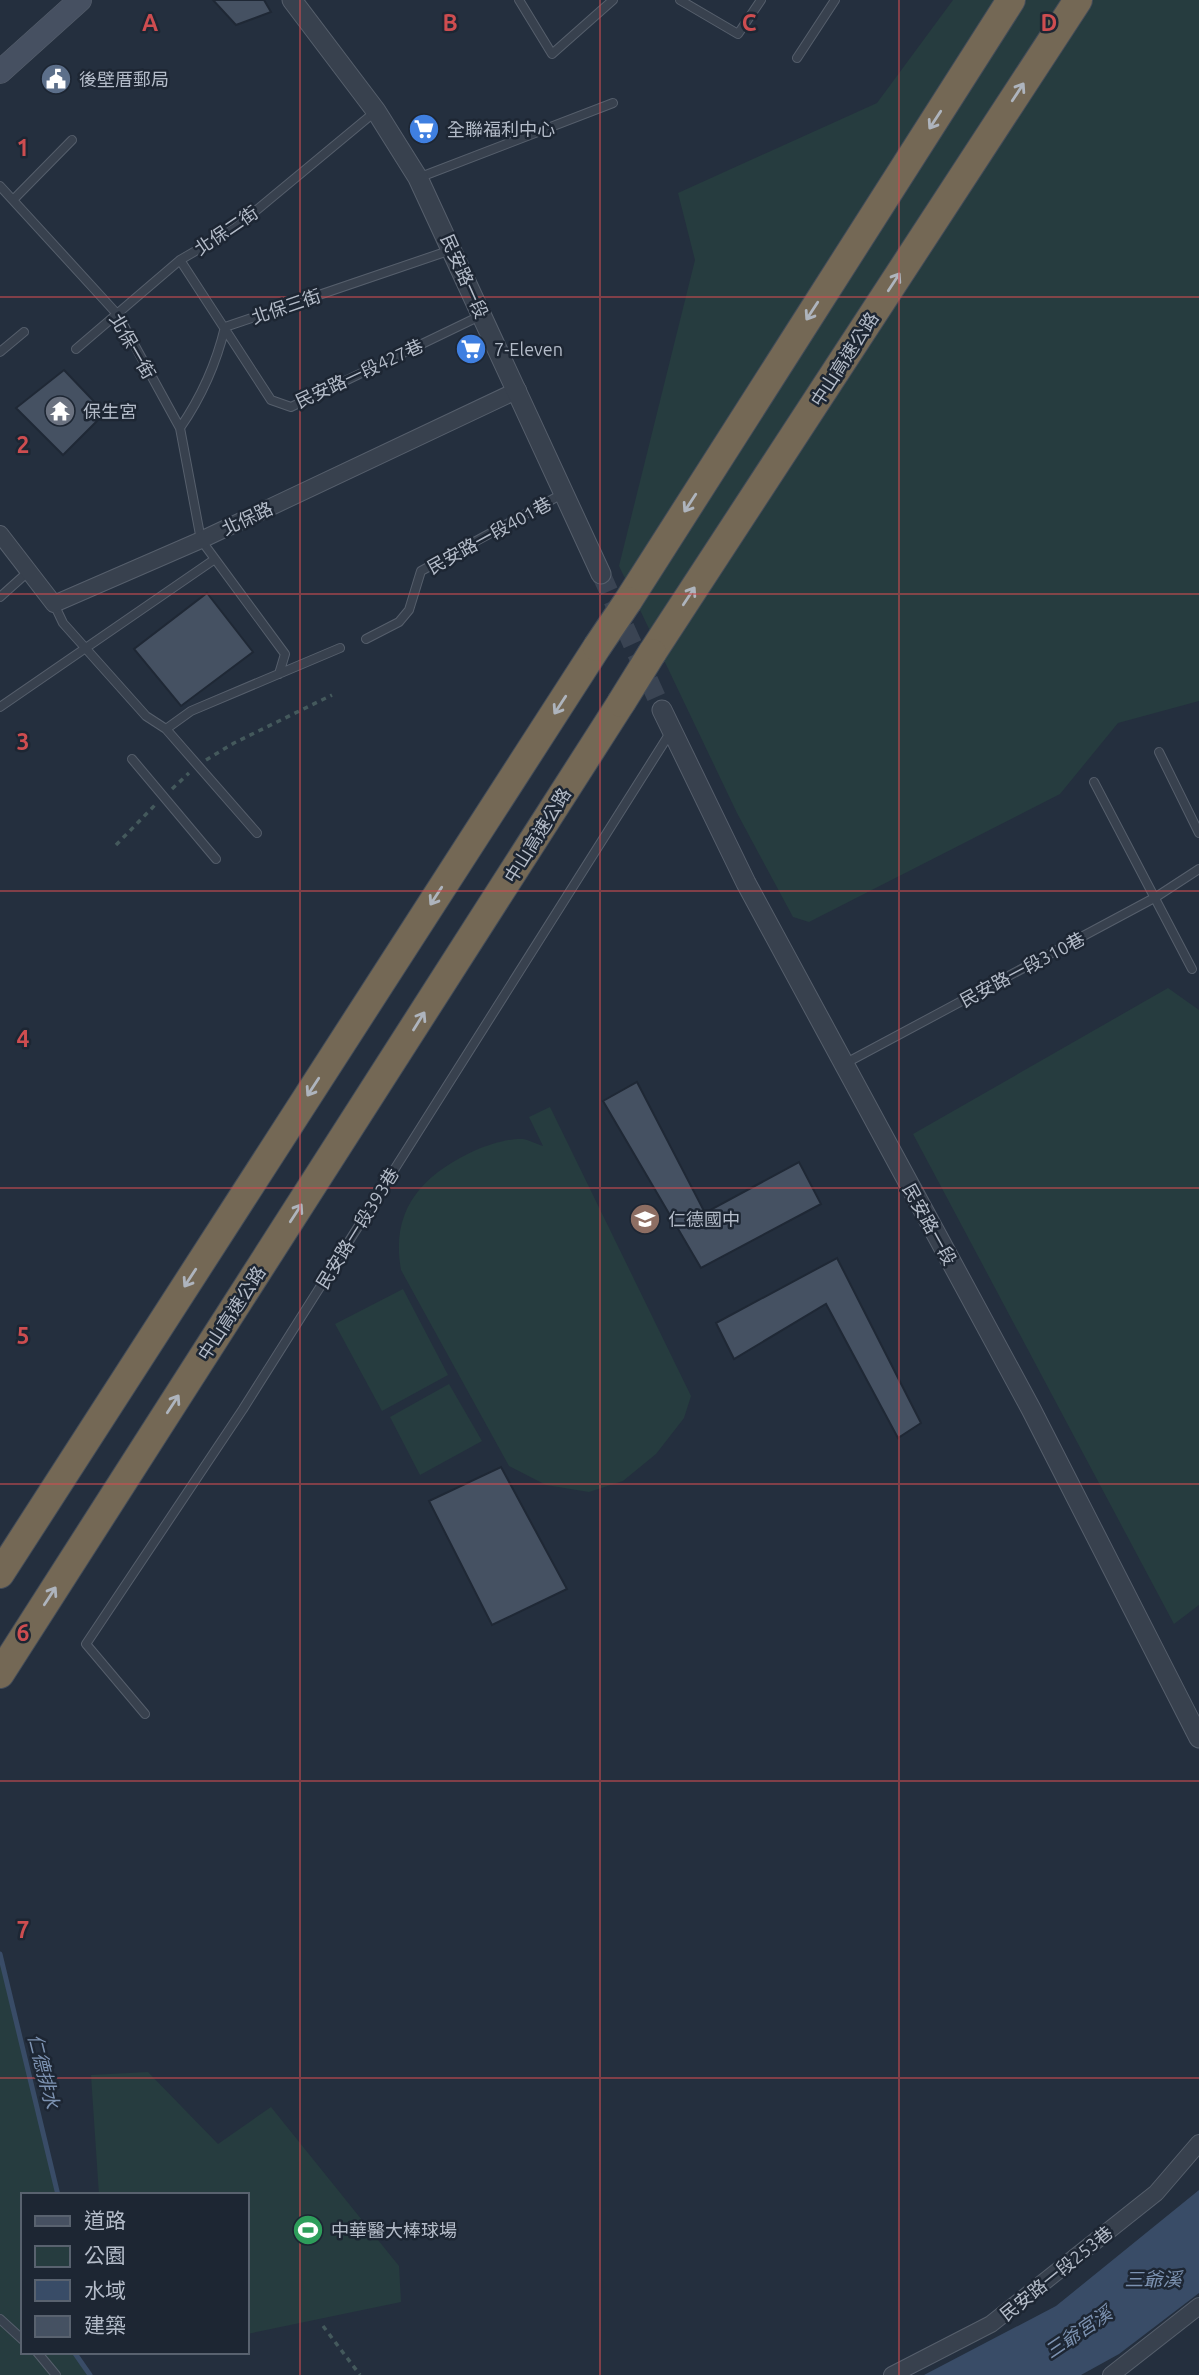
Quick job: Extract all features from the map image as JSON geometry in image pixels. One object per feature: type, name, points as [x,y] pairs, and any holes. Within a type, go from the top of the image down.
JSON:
[{"type":"highway","points":[[0,1574],[628,601],[1011,0]]},
{"type":"highway","name":"中山高速公路","points":[[0,1674],[652,653],[1078,0]]},
{"type":"main road","points":[[0,72],[80,0]]},
{"type":"street","name":"民安路一段","points":[[292,0],[376,111],[418,178],[601,574]]},
{"type":"street","name":"北保路","points":[[54,604],[201,540],[518,390]]},
{"type":"street","points":[[0,534],[54,604]]},
{"type":"street","name":"民安路一段","points":[[662,710],[746,883],[842,1065],[1031,1409],[1199,1738]]},
{"type":"street","name":"民安路一段253巷","points":[[892,2375],[991,2324],[1156,2193],[1199,2143]]},
{"type":"street","points":[[1111,2375],[1199,2306]]},
{"type":"lane","points":[[519,0],[552,54],[613,0]]},
{"type":"lane","points":[[680,0],[738,34],[761,0]]},
{"type":"lane","points":[[797,58],[835,0]]},
{"type":"lane","points":[[418,178],[613,103]]},
{"type":"lane","name":"北保二街","points":[[76,349],[180,260],[235,228],[376,111]]},
{"type":"lane","points":[[13,200],[72,140]]},
{"type":"lane","name":"北保一街","points":[[0,186],[118,315],[180,428],[201,540]]},
{"type":"lane","name":"北保三街","points":[[225,327],[453,249]]},
{"type":"lane","name":"民安路一段427巷","points":[[180,260],[271,400],[291,407],[483,315]]},
{"type":"lane","points":[[180,428],[201,396],[217,360],[225,327]]},
{"type":"lane","points":[[0,352],[24,332]]},
{"type":"lane","name":"民安路一段401巷","points":[[366,639],[399,622],[409,610],[421,572],[564,493]]},
{"type":"lane","points":[[201,540],[285,654],[279,674]]},
{"type":"lane","points":[[0,707],[88,650],[215,559]]},
{"type":"lane","points":[[0,597],[29,571]]},
{"type":"lane","points":[[54,604],[63,623],[146,716],[166,729],[257,833]]},
{"type":"lane","points":[[166,729],[191,711],[340,648]]},
{"type":"lane","name":"民安路一段393巷","points":[[145,1714],[86,1644],[243,1409],[671,730]]},
{"type":"lane","points":[[1159,752],[1199,833]]},
{"type":"lane","points":[[132,759],[216,859]]},
{"type":"lane","points":[[1094,782],[1192,969]]},
{"type":"lane","name":"民安路一段310巷","points":[[842,1065],[1156,897],[1199,870]]},
{"type":"lane","points":[[0,2319],[21,2338]]},
{"type":"lane","points":[[39,2354],[56,2375]]},
{"type":"path","points":[[116,845],[198,765],[234,743],[332,695]]},
{"type":"path","points":[[323,2326],[360,2375]]},
{"type":"green space","points":[[953,0],[1199,0],[1199,701],[1118,723],[1060,794],[809,922],[793,917],[737,813],[619,566],[695,260],[678,193],[877,103]]},
{"type":"green space","points":[[1168,988],[1199,1010],[1199,1605],[1174,1624],[913,1134]]},
{"type":"green space","points":[[550,1107],[691,1396],[684,1418],[656,1454],[623,1481],[589,1492],[546,1485],[509,1466],[401,1270],[401,1229],[414,1196],[426,1182],[457,1160],[492,1144],[523,1139],[543,1146],[529,1117]]},
{"type":"green space","points":[[403,1289],[448,1375],[382,1411],[335,1324]]},
{"type":"green space","points":[[449,1384],[482,1441],[420,1475],[390,1417]]},
{"type":"green space","points":[[0,1954],[58,2193],[21,2193],[21,2354],[75,2354],[90,2375],[0,2375]]},
{"type":"green space","name":"中華醫大棒球場","points":[[148,2072],[218,2144],[271,2107],[399,2266],[401,2302],[248,2334],[248,2193],[99,2193],[91,2075]]},
{"type":"water","name":"三爺溪","points":[[1199,2190],[1199,2293],[1119,2354],[1081,2375],[924,2375],[1056,2306]]},
{"type":"building","points":[[213,0],[264,0],[271,12],[236,25]]},
{"type":"building","name":"保生宮","points":[[64,370],[105,413],[63,455],[16,408]]},
{"type":"building","points":[[207,593],[253,652],[181,706],[134,649]]},
{"type":"building","points":[[637,1082],[705,1213],[799,1162],[821,1204],[701,1268],[603,1101]]},
{"type":"building","points":[[837,1258],[921,1423],[898,1438],[826,1304],[734,1359],[716,1323]]},
{"type":"building","points":[[501,1467],[567,1589],[492,1625],[429,1501]]},
{"type":"waterway","name":"仁德排水","points":[[0,1954],[58,2193]]},
{"type":"waterway","name":"仁德排水","points":[[75,2354],[90,2375]]},
{"type":"tunnel","points":[[601,574],[662,710]]},
{"type":"place","name":"後壁厝郵局","points":[[56,79]]},
{"type":"place","name":"全聯福利中心","points":[[424,129]]},
{"type":"place","name":"7-Eleven","points":[[471,349]]},
{"type":"place","name":"保生宮","points":[[60,411]]},
{"type":"place","name":"仁德國中","points":[[645,1219]]},
{"type":"place","name":"中華醫大棒球場","points":[[308,2230]]},
{"type":"water label","name":"三爺宮溪","points":[[1078,2332]]}]
